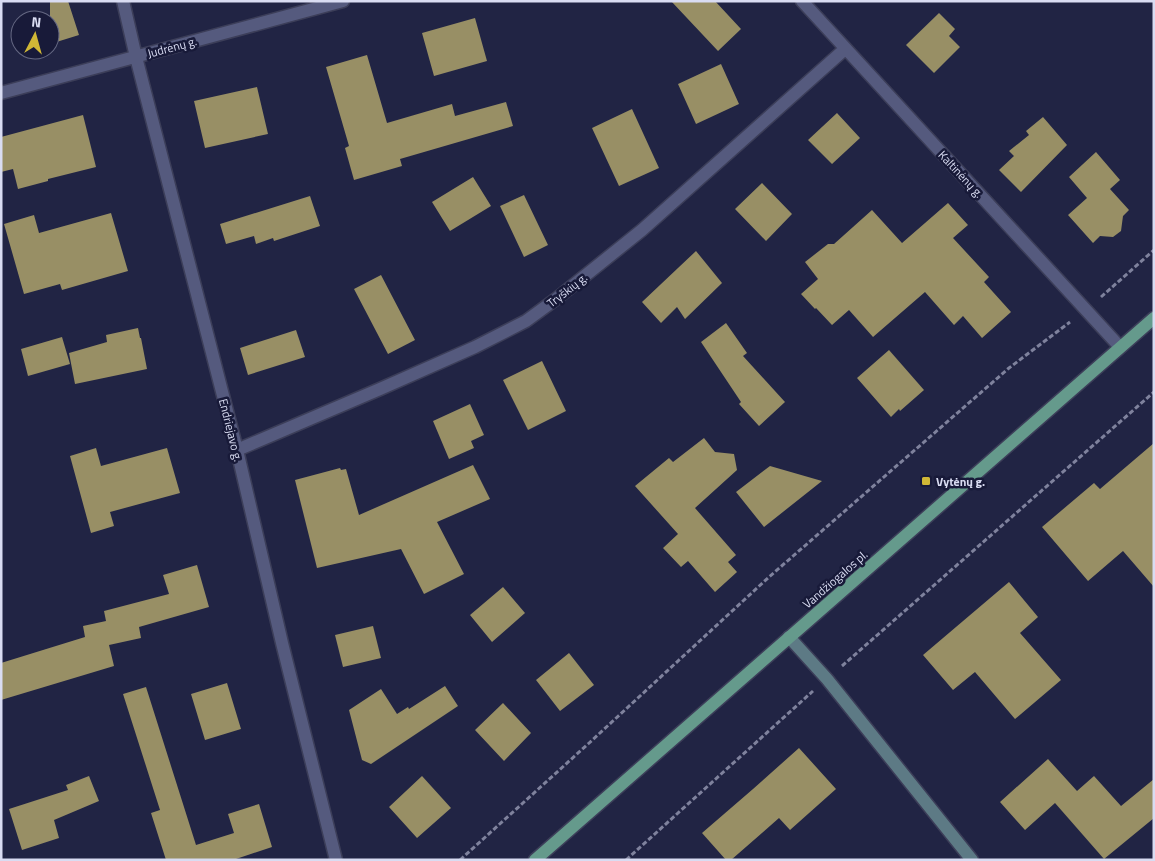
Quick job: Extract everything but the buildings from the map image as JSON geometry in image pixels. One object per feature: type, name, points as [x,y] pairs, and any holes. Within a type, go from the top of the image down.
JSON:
[{"type":"main road","name":"Vandžiogalos pl.","points":[[535,860],[1154,318]]},
{"type":"main road","points":[[789,637],[828,679],[972,860]]},
{"type":"street","name":"Endriejavo g.","points":[[124,1],[136,56],[237,450],[282,643],[336,860]]},
{"type":"street","name":"Judrėnų g.","points":[[1,93],[343,1]]},
{"type":"street","name":"Kaltinėnų g.","points":[[802,1],[1120,347]]},
{"type":"street","name":"Tryškių g.","points":[[237,450],[389,386],[475,347],[526,321],[642,230],[845,49]]},
{"type":"path","points":[[460,860],[776,571],[1008,368],[1086,310],[1154,250]]},
{"type":"path","points":[[626,860],[1154,392]]},
{"type":"place","name":"Vytėnų g.","points":[[926,481]]}]
